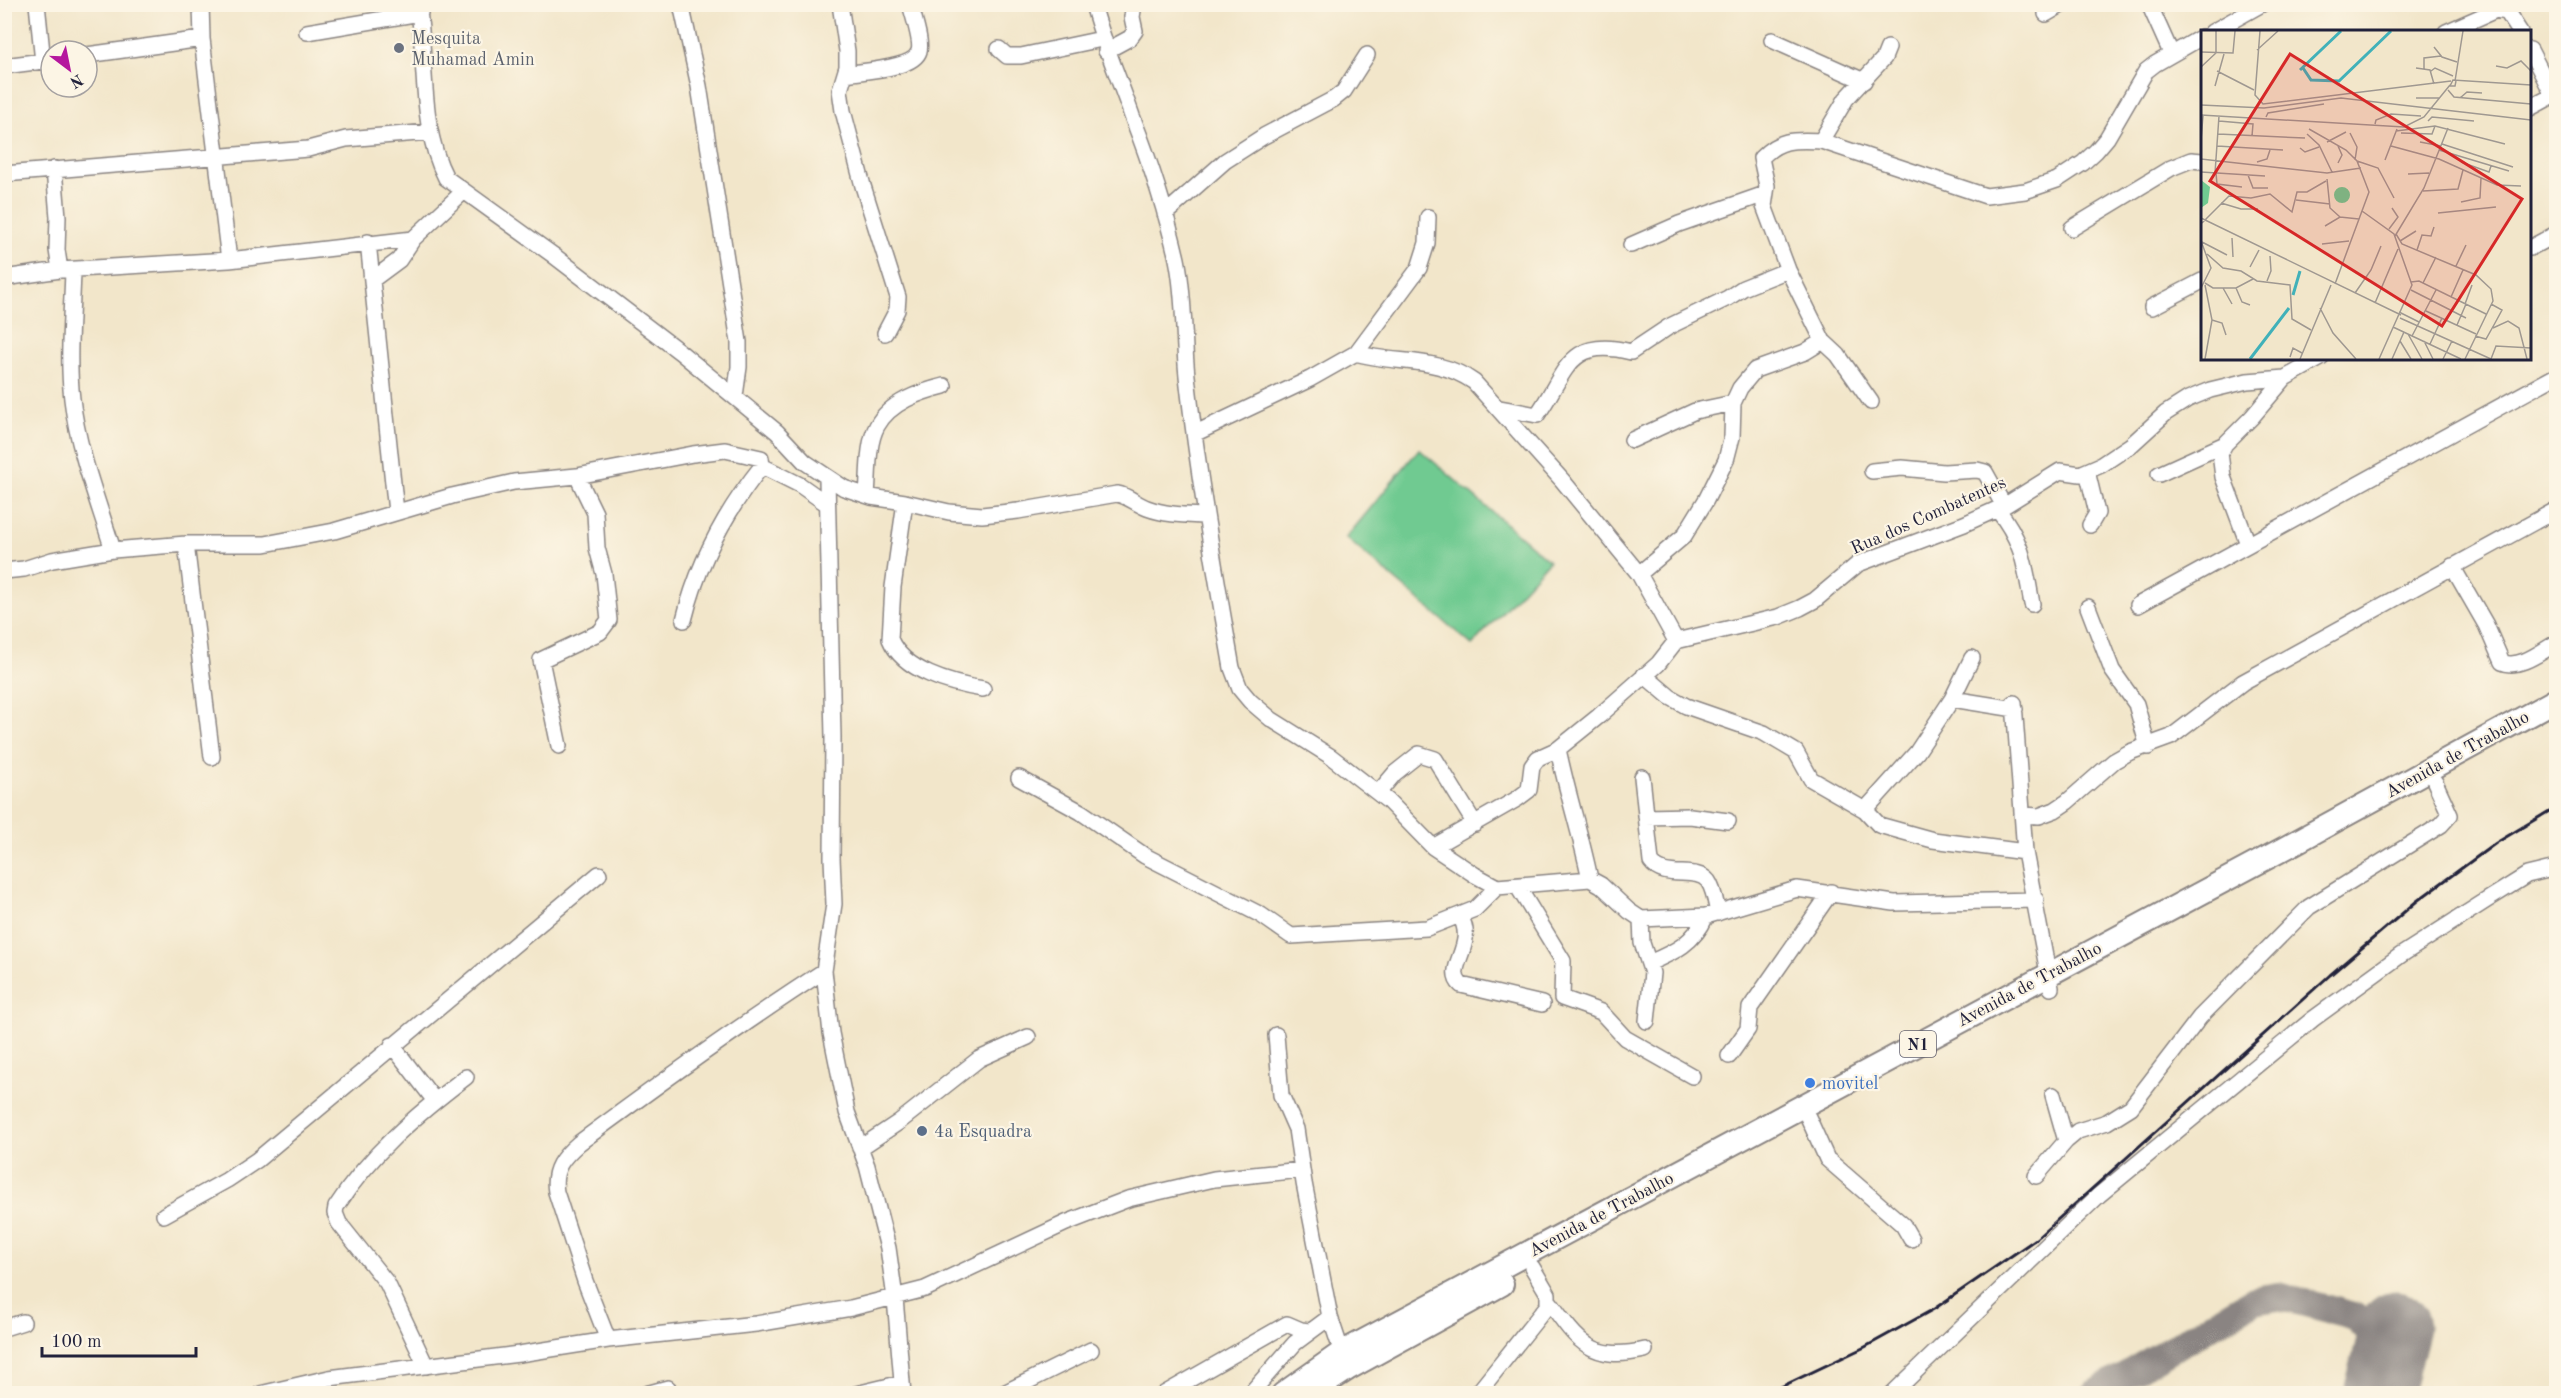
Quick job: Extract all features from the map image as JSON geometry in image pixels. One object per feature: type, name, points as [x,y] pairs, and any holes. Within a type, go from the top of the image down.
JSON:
[{"type":"highway","name":"Avenida de Trabalho","points":[[2272,862],[2434,782],[2555,708]]},
{"type":"highway","name":"Avenida de Trabalho","points":[[1283,1394],[2555,708]]},
{"type":"highway","name":"Avenida de Trabalho","points":[[1718,1158],[1808,1117],[1863,1080]]},
{"type":"highway","name":"Avenida de Trabalho","points":[[1451,1303],[1532,1267],[1601,1222]]},
{"type":"highway","name":"Avenida de Trabalho","points":[[1309,1394],[1345,1360]]},
{"type":"street","points":[[37,4],[43,39]]},
{"type":"street","points":[[201,4],[202,39],[229,260]]},
{"type":"street","points":[[681,4],[699,86],[739,342],[739,368],[735,396]]},
{"type":"street","points":[[840,4],[847,51],[845,74],[840,90],[843,111],[862,186],[898,297],[897,310],[885,333]]},
{"type":"street","points":[[845,74],[902,65],[917,56],[920,49],[910,4]]},
{"type":"street","points":[[1093,4],[1104,45],[1133,116],[1165,214],[1177,260],[1184,306],[1187,375],[1205,516],[1232,668],[1240,689],[1250,701],[1271,718],[1330,756],[1378,793],[1433,847],[1497,887],[1590,879],[1601,885],[1641,919],[1712,915],[1775,893],[1797,888],[1894,903],[2036,900]]},
{"type":"street","points":[[999,49],[1007,56],[1021,56],[1104,45],[1130,38],[1135,31],[1132,17],[1134,4]]},
{"type":"street","points":[[2046,14],[2063,4]]},
{"type":"street","points":[[2149,4],[2171,53]]},
{"type":"street","points":[[2216,30],[2262,4]]},
{"type":"street","points":[[307,32],[419,9],[430,132],[436,160],[446,178],[553,255],[735,396],[777,432],[805,462],[844,488],[949,512],[982,515],[1117,494],[1128,496],[1143,507],[1160,512],[1205,516]]},
{"type":"street","points":[[2451,30],[2496,10],[2507,12],[2519,30]]},
{"type":"street","points":[[1871,402],[1838,355],[1823,341],[1788,270],[1764,206],[1767,186],[1761,158],[1772,146],[1794,140],[1821,141],[1986,196],[2025,191],[2057,180],[2083,163],[2107,138],[2146,71],[2171,53],[2201,38]]},
{"type":"street","points":[[99,53],[202,39]]},
{"type":"street","points":[[1772,40],[1864,81]]},
{"type":"street","points":[[1821,141],[1846,99],[1884,58],[1888,48]]},
{"type":"street","points":[[2531,53],[2555,94],[2531,107]]},
{"type":"street","points":[[1165,214],[1235,155],[1334,99],[1344,91],[1367,55]]},
{"type":"street","points":[[4,66],[39,62]]},
{"type":"street","points":[[4,174],[308,149],[346,140],[430,132]]},
{"type":"street","points":[[2072,228],[2171,168],[2191,160],[2201,161]]},
{"type":"street","points":[[54,169],[58,217],[57,250],[67,270],[72,398],[78,436],[113,550]]},
{"type":"street","points":[[372,280],[399,260],[413,239],[464,192]]},
{"type":"street","points":[[1631,245],[1678,224],[1765,194]]},
{"type":"street","points":[[1196,433],[1310,379],[1356,353],[1419,268],[1427,243],[1428,217]]},
{"type":"street","points":[[2531,247],[2556,234]]},
{"type":"street","points":[[4,278],[67,270],[229,260],[346,248],[368,242],[413,239]]},
{"type":"street","points":[[368,242],[396,512]]},
{"type":"street","points":[[1500,408],[1537,415],[1566,365],[1584,350],[1611,347],[1631,352],[1670,326],[1728,298],[1753,282],[1788,270]]},
{"type":"street","points":[[2152,307],[2201,282]]},
{"type":"street","points":[[1639,574],[1684,536],[1706,500],[1729,449],[1732,437],[1733,403],[1740,388],[1755,370],[1805,352],[1823,341]]},
{"type":"street","points":[[1356,353],[1444,366],[1474,382],[1500,408],[1639,574],[1676,641],[1658,664],[1599,716],[1558,749],[1538,758],[1532,766],[1529,790],[1433,847]]},
{"type":"street","name":"Rua dos Combatentes","points":[[1676,641],[1778,617],[1815,600],[1858,564],[1964,524],[2001,507],[2060,471],[2080,474],[2087,471],[2131,445],[2166,413],[2188,399],[2210,390],[2247,381],[2285,378],[2317,360]]},
{"type":"street","points":[[2138,605],[2556,376]]},
{"type":"street","points":[[2248,544],[2223,477],[2220,453],[2225,444],[2252,417],[2285,378]]},
{"type":"street","points":[[867,495],[872,444],[877,426],[896,405],[921,392],[944,386]]},
{"type":"street","points":[[1632,440],[1695,411],[1733,403]]},
{"type":"street","points":[[2159,474],[2225,444]]},
{"type":"street","points":[[4,571],[24,569],[52,560],[113,550],[186,544],[265,544],[334,531],[452,496],[514,482],[577,476],[693,454],[725,450],[761,458],[762,465],[735,500],[693,585],[684,620]]},
{"type":"street","points":[[762,465],[800,485],[827,504]]},
{"type":"street","points":[[1872,471],[1902,468],[1944,472],[1977,470],[1985,472],[2024,554],[2032,604]]},
{"type":"street","points":[[2087,471],[2097,513],[2090,525]]},
{"type":"street","points":[[559,746],[542,660],[600,632],[609,620],[604,574],[597,548],[595,513],[577,476]]},
{"type":"street","points":[[827,478],[834,904],[824,971],[831,1033],[847,1112],[860,1148],[888,1248],[895,1298],[902,1388],[856,1394]]},
{"type":"street","points":[[906,502],[893,587],[890,639],[899,654],[911,663],[952,683],[983,689]]},
{"type":"street","points":[[2022,816],[2039,816],[2055,810],[2115,761],[2130,752],[2171,737],[2243,682],[2556,510]]},
{"type":"street","points":[[186,544],[212,757]]},
{"type":"street","points":[[2452,566],[2486,625],[2502,662],[2509,665],[2518,663],[2556,643]]},
{"type":"street","points":[[2088,607],[2112,670],[2136,704],[2148,747]]},
{"type":"street","points":[[1865,810],[1917,752],[1952,699],[1972,658]]},
{"type":"street","points":[[1644,675],[1670,697],[1686,706],[1764,733],[1796,752],[1811,779],[1865,810],[1879,825],[1933,840],[2025,852]]},
{"type":"street","points":[[1952,699],[2015,706],[2025,852],[2050,981]]},
{"type":"street","points":[[1558,749],[1568,793],[1581,834],[1590,879]]},
{"type":"street","points":[[1378,793],[1395,773],[1419,754],[1427,755],[1435,759],[1475,824]]},
{"type":"street","points":[[1642,777],[1650,862],[1662,871],[1704,878],[1710,883],[1712,915],[1691,941],[1681,949],[1649,963]]},
{"type":"street","points":[[1019,778],[1081,812],[1145,856],[1261,915],[1292,936],[1427,928],[1476,909],[1497,887]]},
{"type":"street","points":[[2036,1176],[2066,1141],[2078,1131],[2107,1122],[2131,1107],[2200,1017],[2309,907],[2441,825],[2450,815],[2434,782]]},
{"type":"street","points":[[1646,817],[1690,816],[1728,821]]},
{"type":"street","points":[[1892,1394],[2099,1195],[2313,1019],[2401,955],[2527,875],[2556,868]]},
{"type":"street","points":[[164,1215],[227,1180],[257,1160],[599,874]]},
{"type":"street","points":[[1518,887],[1563,961],[1562,998],[1601,1012],[1625,1038],[1692,1076]]},
{"type":"street","points":[[1729,1056],[1748,1029],[1750,1008],[1832,892]]},
{"type":"street","points":[[1460,916],[1466,926],[1466,940],[1455,972],[1456,981],[1461,985],[1542,1004]]},
{"type":"street","points":[[1641,919],[1642,943],[1653,983],[1647,1021]]},
{"type":"street","points":[[608,1340],[585,1281],[556,1192],[554,1180],[559,1165],[579,1143],[687,1063],[824,971]]},
{"type":"street","points":[[1276,1035],[1281,1095],[1296,1129],[1301,1170],[1330,1317],[1345,1360]]},
{"type":"street","points":[[860,1148],[906,1116],[979,1059],[1028,1036]]},
{"type":"street","points":[[392,1045],[435,1101]]},
{"type":"street","points":[[426,1366],[387,1283],[339,1223],[335,1213],[342,1197],[402,1127],[466,1077]]},
{"type":"street","points":[[2054,1095],[2066,1141]]},
{"type":"street","points":[[1808,1117],[1827,1159],[1903,1225],[1911,1239]]},
{"type":"street","points":[[260,1394],[328,1378],[608,1340],[756,1324],[852,1308],[925,1289],[1066,1223],[1128,1199],[1214,1179],[1301,1170]]},
{"type":"street","points":[[1532,1267],[1548,1294],[1549,1301],[1570,1329],[1593,1349],[1618,1354],[1645,1350]]},
{"type":"street","points":[[1477,1394],[1549,1301]]},
{"type":"street","points":[[1250,1394],[1273,1365],[1309,1331],[1330,1317]]},
{"type":"street","points":[[4,1328],[23,1322]]},
{"type":"street","points":[[1164,1394],[1287,1323],[1309,1331]]},
{"type":"street","points":[[1002,1394],[1091,1350]]},
{"type":"street","points":[[646,1394],[668,1389]]},
{"type":"green space","points":[[1419,449],[1549,561],[1472,645],[1346,538]]},
{"type":"taxiway","points":[[2094,1394],[2254,1300],[2278,1296],[2355,1316],[2376,1338],[2386,1361]]},
{"type":"runway","points":[[2378,1394],[2395,1326]]},
{"type":"railway","points":[[1766,1394],[1865,1347],[1934,1309],[2036,1239],[2330,975],[2417,901],[2496,843],[2556,807]]},
{"type":"place","name":"Mesquita Muhamad Amin","points":[[399,48]]},
{"type":"place","name":"movitel","points":[[1810,1083]]},
{"type":"place","name":"4a Esquadra","points":[[922,1131]]}]
